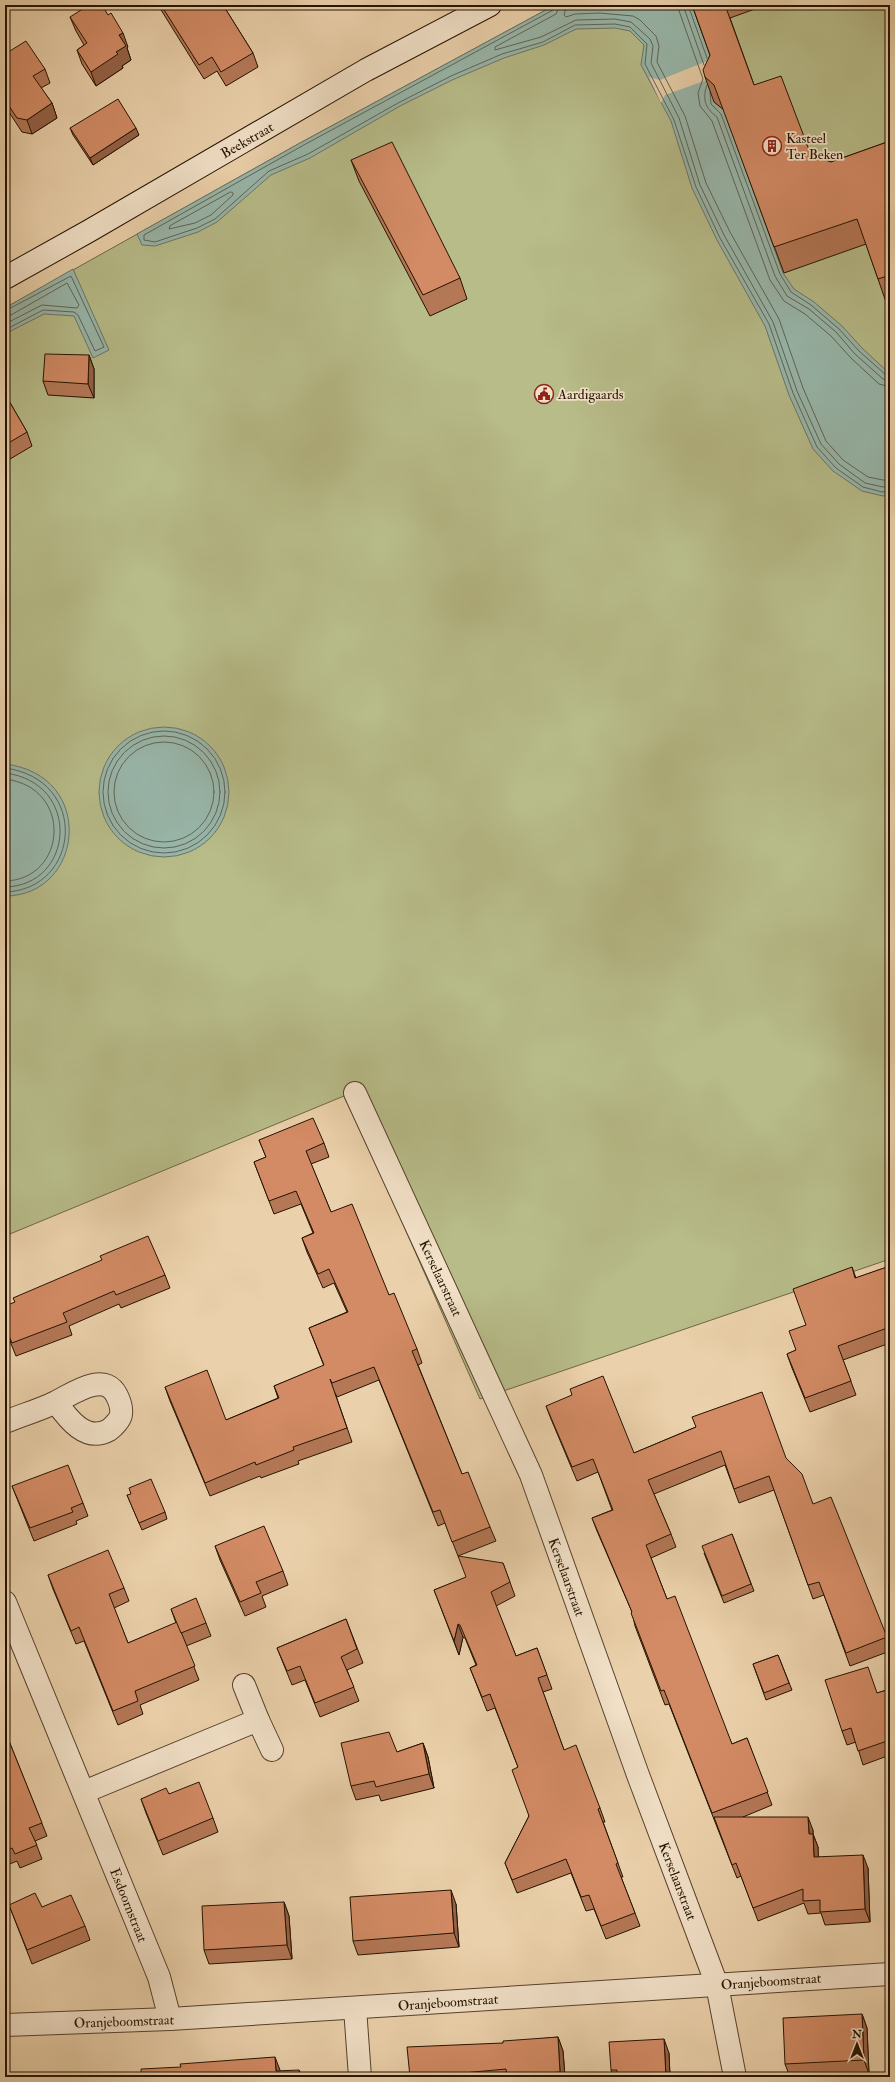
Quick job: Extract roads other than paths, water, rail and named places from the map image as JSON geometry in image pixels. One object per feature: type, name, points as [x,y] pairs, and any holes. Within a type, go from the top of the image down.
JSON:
[{"type":"street","name":"Beekstraat","points":[[5,278],[89,231],[366,70],[490,5]]},
{"type":"street","name":"Kerselaarstraat","points":[[355,1093],[531,1475],[638,1775],[717,1985],[735,2077]]},
{"type":"street","points":[[5,1422],[56,1402]]},
{"type":"street","name":"Esdoornstraat","points":[[5,1602],[159,1977],[170,2019]]},
{"type":"street","points":[[244,1685],[272,1750]]},
{"type":"street","points":[[84,1792],[258,1720]]},
{"type":"street","name":"Oranjeboomstraat","points":[[5,2024],[170,2019],[890,1974]]},
{"type":"street","points":[[355,2008],[360,2077]]},
{"type":"water","points":[[555,5],[692,5],[712,59],[714,102],[724,110],[783,273],[794,289],[814,302],[842,326],[862,348],[890,374],[890,495],[883,496],[862,491],[833,471],[813,449],[789,395],[765,326],[717,240],[692,188],[671,121],[641,65],[644,45],[630,31],[615,28],[576,29],[544,45],[504,58],[452,80],[400,106],[310,158],[271,175],[217,222],[198,232],[155,246],[142,245],[137,234],[300,143]]},
{"type":"water","points":[[73,269],[109,350],[93,358],[74,316],[44,314],[5,334],[5,308]]},
{"type":"water","points":[[170,727],[189,732],[210,746],[224,767],[228,779],[228,805],[224,817],[210,838],[189,852],[177,856],[158,857],[139,852],[118,838],[104,817],[100,805],[99,786],[104,767],[118,746],[139,732],[151,728]]},
{"type":"water","points":[[5,764],[35,773],[55,789],[66,811],[69,834],[64,857],[51,877],[31,891],[5,896]]},
{"type":"place","name":"Kasteel Ter Beken","points":[[772,146]]},
{"type":"place","name":"Aardigaards","points":[[544,394]]}]
